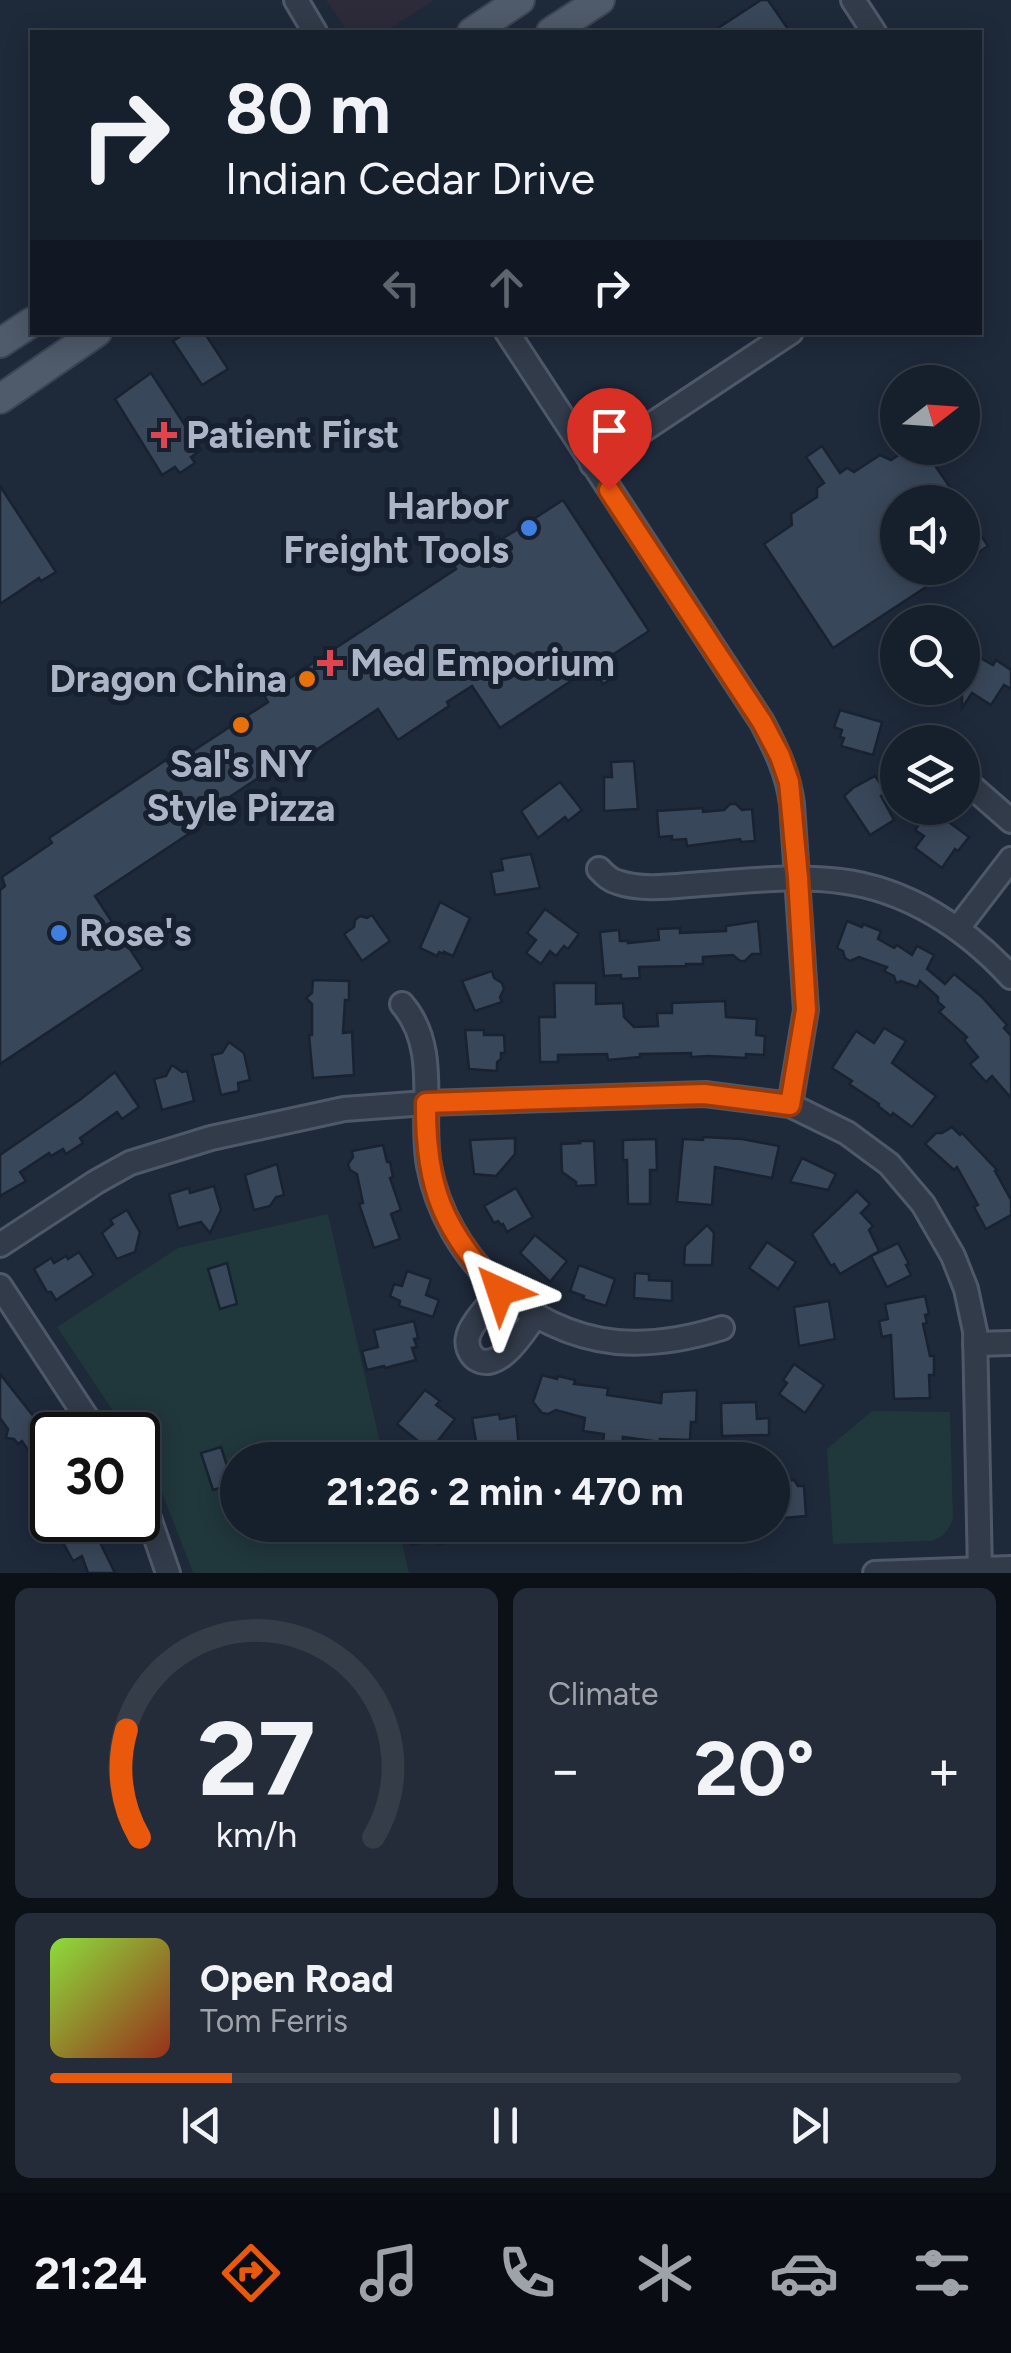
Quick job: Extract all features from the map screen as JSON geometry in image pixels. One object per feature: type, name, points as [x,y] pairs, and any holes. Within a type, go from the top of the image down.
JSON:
[{"type":"main road","points":[[475,30],[520,0]]},
{"type":"main road","points":[[554,30],[600,0]]},
{"type":"main road","points":[[0,343],[30,323]]},
{"type":"main road","points":[[0,398],[93,335]]},
{"type":"street","points":[[296,0],[315,30]]},
{"type":"street","points":[[853,0],[873,30]]},
{"type":"street","points":[[509,335],[762,722],[780,756],[789,782],[806,1010],[790,1105]]},
{"type":"street","points":[[592,464],[786,335]]},
{"type":"street","points":[[980,794],[1011,821]]},
{"type":"street","points":[[958,928],[1011,858]]},
{"type":"street","points":[[598,869],[613,881],[660,887],[798,878],[840,881],[882,891],[958,928],[1011,976]]},
{"type":"street","points":[[402,1004],[416,1023],[425,1048],[425,1136],[438,1202],[466,1253],[500,1291],[545,1320],[579,1334],[615,1342],[687,1339],[722,1328]]},
{"type":"street","points":[[0,1245],[130,1163],[344,1108],[704,1094],[790,1105],[847,1133],[889,1164],[923,1204],[948,1244],[966,1289],[976,1344],[980,1571]]},
{"type":"street","points":[[0,1286],[83,1412]]},
{"type":"street","points":[[500,1291],[468,1334],[467,1343],[476,1359],[494,1360],[502,1356],[536,1314]]},
{"type":"street","points":[[976,1344],[1011,1343]]},
{"type":"street","points":[[157,1542],[168,1573]]},
{"type":"street","points":[[875,1573],[1011,1568]]},
{"type":"shaded area","points":[[326,0],[434,0],[388,30],[347,30]]},
{"type":"green space","points":[[328,1214],[380,1442],[220,1442],[220,1542],[402,1542],[409,1573],[193,1573],[160,1489],[160,1412],[114,1412],[57,1327],[178,1248]]},
{"type":"green space","points":[[872,1411],[950,1412],[953,1519],[939,1538],[833,1544],[827,1449]]},
{"type":"building","points":[[761,0],[768,0],[789,30],[715,30]]},
{"type":"building","points":[[182,335],[206,335],[228,369],[202,385],[173,341]]},
{"type":"building","name":"Patient First","points":[[151,373],[201,450],[191,457],[195,463],[180,473],[175,467],[162,475],[115,399]]},
{"type":"building","points":[[822,446],[840,473],[847,468],[854,472],[880,455],[880,465],[935,465],[948,485],[880,485],[880,585],[929,585],[899,605],[880,605],[880,617],[833,648],[764,544],[792,525],[791,514],[817,497],[817,488],[824,483],[806,457]]},
{"type":"building","points":[[0,486],[56,572],[41,581],[39,578],[0,604]]},
{"type":"building","points":[[563,500],[649,631],[606,659],[617,676],[603,684],[592,667],[500,728],[472,686],[398,740],[378,709],[307,756],[302,749],[198,818],[202,825],[95,896],[143,969],[0,1064],[0,890],[5,886],[2,877],[52,843],[49,838],[166,760],[170,766],[268,702],[264,695],[456,569],[454,565]]},
{"type":"building","points":[[980,534],[988,546],[980,551]]},
{"type":"building","points":[[980,658],[993,665],[996,660],[1011,670],[1011,689],[1004,685],[991,705],[980,698]]},
{"type":"building","points":[[840,710],[882,722],[873,755],[841,746],[842,730],[834,727]]},
{"type":"building","points":[[634,761],[638,809],[604,811],[604,777],[612,777],[611,762]]},
{"type":"building","points":[[875,776],[880,783],[880,825],[886,825],[870,835],[844,796]]},
{"type":"building","points":[[560,782],[582,810],[568,821],[565,817],[538,838],[521,811]]},
{"type":"building","points":[[730,804],[742,810],[752,809],[755,841],[740,839],[687,846],[686,839],[659,837],[657,811],[724,810]]},
{"type":"building","points":[[919,825],[953,825],[969,837],[942,868],[915,848],[924,836],[915,830]]},
{"type":"building","points":[[531,854],[540,888],[495,895],[491,872],[503,870],[501,859]]},
{"type":"building","points":[[440,902],[470,918],[453,956],[439,952],[437,956],[420,948]]},
{"type":"building","points":[[545,909],[579,934],[568,949],[564,946],[556,956],[550,951],[541,964],[526,953],[536,940],[527,933]]},
{"type":"building","points":[[372,915],[390,941],[362,961],[344,934],[360,916]]},
{"type":"building","points":[[758,921],[761,954],[752,954],[745,961],[733,955],[703,957],[703,964],[639,967],[640,978],[604,976],[600,932],[619,930],[620,941],[628,943],[659,940],[658,929],[680,928],[680,933],[726,931],[726,926]]},
{"type":"building","points":[[847,921],[881,931],[878,939],[894,948],[897,945],[912,955],[917,946],[934,955],[927,969],[945,984],[954,974],[982,997],[1007,1025],[1004,1028],[1011,1036],[1011,1098],[992,1076],[986,1082],[970,1064],[978,1057],[964,1040],[967,1037],[939,1012],[944,1007],[938,997],[920,981],[917,987],[896,983],[894,976],[884,971],[887,967],[859,957],[850,961],[845,958],[837,948]]},
{"type":"building","points":[[492,971],[504,989],[502,1002],[475,1011],[462,981]]},
{"type":"building","points":[[313,980],[349,981],[343,1033],[352,1032],[354,1075],[313,1078],[309,1035],[312,1004],[306,998],[312,993]]},
{"type":"building","points":[[554,983],[596,983],[596,1004],[623,1003],[624,1017],[634,1027],[658,1026],[657,1013],[672,1013],[672,1003],[725,1001],[726,1017],[757,1019],[756,1035],[765,1036],[764,1055],[746,1054],[746,1058],[640,1054],[608,1060],[607,1054],[558,1055],[558,1062],[540,1062],[539,1017],[555,1017]]},
{"type":"building","points":[[884,1028],[906,1041],[892,1063],[936,1096],[912,1127],[893,1113],[891,1116],[832,1068],[856,1031],[874,1043]]},
{"type":"building","points":[[465,1030],[504,1035],[505,1053],[497,1062],[497,1071],[469,1069]]},
{"type":"building","points":[[229,1042],[244,1053],[250,1080],[238,1083],[239,1091],[221,1095],[212,1055],[222,1053]]},
{"type":"building","points":[[172,1065],[187,1071],[194,1101],[162,1110],[154,1079],[166,1076]]},
{"type":"building","points":[[115,1072],[139,1107],[122,1119],[117,1112],[80,1138],[83,1143],[66,1154],[63,1149],[51,1156],[49,1153],[20,1172],[26,1181],[0,1196],[0,1155]]},
{"type":"building","points":[[952,1127],[997,1170],[1011,1200],[1011,1215],[986,1229],[957,1167],[954,1170],[925,1144],[936,1133]]},
{"type":"building","points":[[703,1137],[779,1146],[772,1178],[715,1167],[712,1205],[677,1202],[683,1139]]},
{"type":"building","points":[[515,1138],[515,1154],[496,1176],[474,1174],[470,1140]]},
{"type":"building","points":[[656,1139],[657,1170],[650,1170],[650,1204],[628,1204],[623,1140]]},
{"type":"building","points":[[594,1141],[596,1185],[576,1186],[562,1172],[561,1144]]},
{"type":"building","points":[[383,1145],[401,1210],[391,1214],[400,1239],[374,1248],[359,1204],[363,1203],[357,1174],[348,1164],[352,1151]]},
{"type":"building","points":[[802,1158],[836,1174],[828,1190],[790,1182]]},
{"type":"building","points":[[277,1164],[284,1195],[276,1197],[270,1206],[254,1210],[245,1175]]},
{"type":"building","points":[[214,1186],[221,1210],[210,1233],[201,1222],[178,1228],[169,1194]]},
{"type":"building","points":[[516,1188],[533,1217],[507,1232],[503,1224],[494,1223],[484,1206]]},
{"type":"building","points":[[857,1191],[870,1204],[861,1213],[873,1226],[869,1230],[879,1251],[840,1274],[812,1234]]},
{"type":"building","points":[[127,1210],[140,1232],[135,1252],[117,1259],[102,1233],[113,1224],[110,1220]]},
{"type":"building","points":[[707,1225],[714,1233],[712,1265],[684,1265],[685,1246]]},
{"type":"building","points":[[535,1235],[567,1261],[550,1282],[520,1253]]},
{"type":"building","points":[[767,1242],[796,1262],[778,1289],[749,1268]]},
{"type":"building","points":[[898,1243],[911,1275],[887,1287],[871,1256]]},
{"type":"building","points":[[79,1252],[94,1275],[56,1300],[34,1269],[51,1258],[54,1263]]},
{"type":"building","points":[[227,1263],[237,1304],[220,1309],[208,1269]]},
{"type":"building","points":[[579,1265],[615,1279],[606,1306],[570,1291]]},
{"type":"building","points":[[407,1271],[431,1279],[426,1295],[439,1300],[433,1317],[399,1306],[400,1301],[390,1296],[394,1284],[402,1286]]},
{"type":"building","points":[[635,1273],[649,1274],[649,1280],[672,1281],[672,1301],[634,1298]]},
{"type":"building","points":[[925,1296],[929,1314],[923,1324],[930,1356],[934,1356],[934,1375],[929,1375],[930,1398],[894,1399],[891,1335],[882,1337],[879,1321],[888,1319],[885,1304]]},
{"type":"building","points":[[829,1301],[835,1339],[799,1346],[794,1307]]},
{"type":"building","points":[[414,1321],[418,1338],[414,1339],[417,1347],[412,1348],[416,1360],[367,1370],[362,1351],[378,1347],[374,1330]]},
{"type":"building","points":[[794,1364],[824,1385],[805,1413],[779,1394]]},
{"type":"building","points":[[0,1374],[30,1412],[30,1453],[22,1441],[18,1444],[6,1438],[8,1429],[0,1418]]},
{"type":"building","points":[[542,1375],[608,1388],[607,1395],[661,1403],[662,1392],[697,1390],[696,1422],[691,1422],[690,1440],[660,1442],[623,1437],[622,1442],[603,1442],[604,1434],[583,1431],[585,1418],[556,1410],[542,1413],[533,1402]]},
{"type":"building","points":[[425,1390],[440,1401],[436,1405],[455,1419],[437,1442],[417,1442],[397,1424]]},
{"type":"building","points":[[756,1402],[757,1419],[769,1418],[769,1435],[722,1436],[721,1403]]},
{"type":"building","points":[[516,1416],[518,1442],[476,1442],[472,1418]]},
{"type":"building","points":[[220,1447],[220,1488],[213,1490],[201,1453]]},
{"type":"building","points":[[790,1481],[804,1486],[806,1516],[790,1517]]},
{"type":"building","points":[[63,1542],[100,1542],[115,1573],[88,1573],[82,1556],[73,1561]]},
{"type":"place","name":"Patient First","points":[[164,435]]},
{"type":"place","name":"Harbor Freight Tools","points":[[529,528]]},
{"type":"place","name":"Med Emporium","points":[[330,663]]},
{"type":"place","name":"Dragon China","points":[[307,679]]},
{"type":"place","name":"Sal's NY Style Pizza","points":[[241,725]]},
{"type":"place","name":"Rose's","points":[[59,933]]},
{"type":"route","points":[[500,1291],[466,1253],[438,1202],[428,1161],[426,1103],[704,1094],[790,1105],[806,1010],[789,782],[780,756],[762,722],[609,490]]}]
